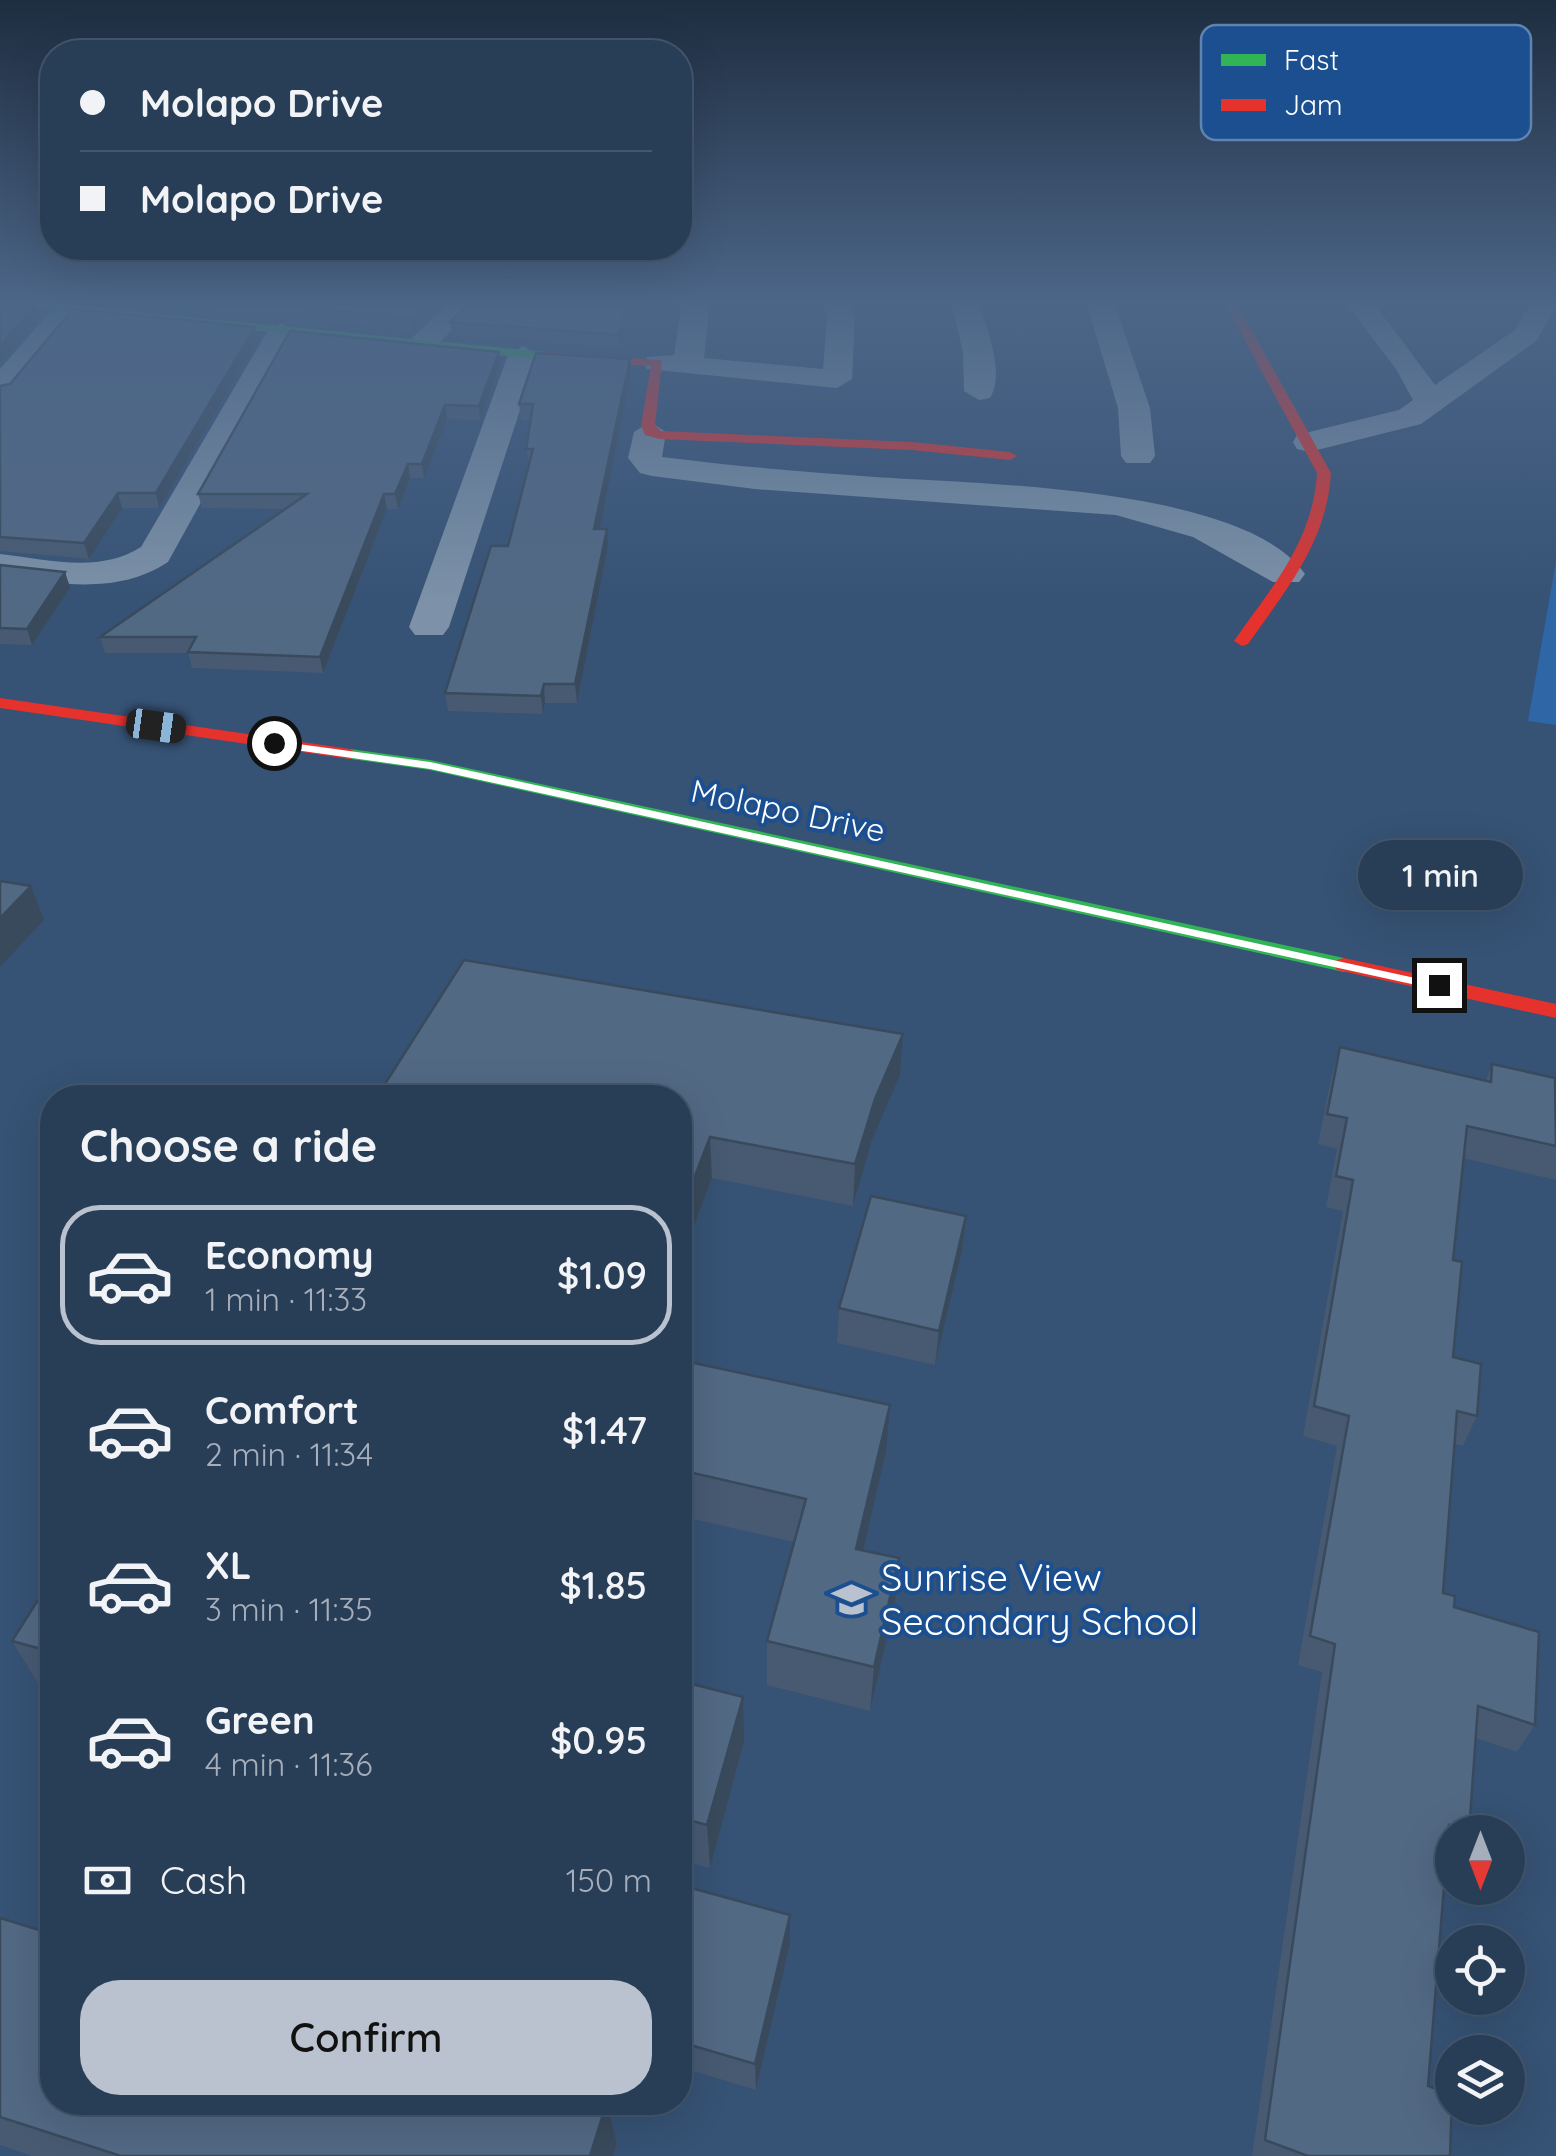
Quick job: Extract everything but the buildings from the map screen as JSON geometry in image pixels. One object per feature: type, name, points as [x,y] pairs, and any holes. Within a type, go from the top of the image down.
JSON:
[{"type":"street","points":[[0,565],[93,573],[145,562],[155,554],[241,403]]},
{"type":"street","points":[[428,626],[506,403]]},
{"type":"street","points":[[660,403],[646,458],[652,466],[754,479],[1116,505],[1164,514],[1233,538],[1286,574]]},
{"type":"street","points":[[1132,403],[1138,456]]},
{"type":"street","points":[[1242,641],[1317,533],[1326,500],[1324,473],[1287,403]]},
{"type":"street","points":[[1309,442],[1397,424],[1429,403]]},
{"type":"street","points":[[650,432],[673,438],[896,445],[1010,456]]},
{"type":"street","name":"Molapo Drive","points":[[0,703],[430,766],[1556,1010]]},
{"type":"shaded area","points":[[1556,561],[1556,725],[1528,721]]},
{"type":"traffic: fast","points":[[350,754],[430,765],[1344,965]]},
{"type":"traffic: jam","points":[[652,403],[648,425],[650,432],[660,435],[912,446],[1010,456]]},
{"type":"traffic: jam","points":[[1242,641],[1298,562],[1309,542],[1323,497],[1324,473],[1285,403]]},
{"type":"traffic: jam","points":[[0,703],[350,754]]},
{"type":"traffic: jam","points":[[1344,965],[1556,1011]]},
{"type":"place","name":"Sunrise View Secondary School","points":[[851,1600]]},
{"type":"route","points":[[274,743],[430,766],[1439,985]]}]
